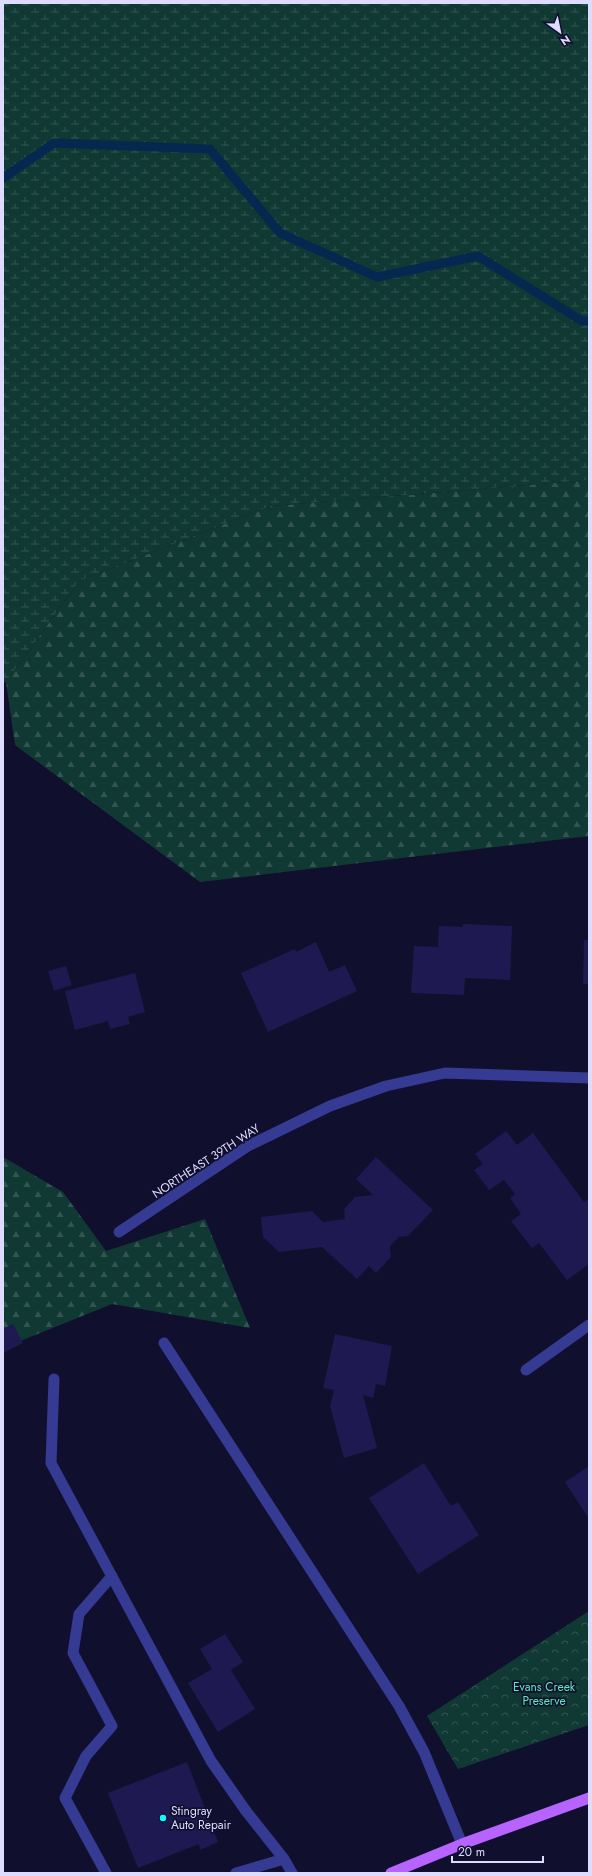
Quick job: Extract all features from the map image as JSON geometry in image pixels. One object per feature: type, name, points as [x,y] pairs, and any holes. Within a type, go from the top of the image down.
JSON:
[{"type":"main road","points":[[391,1873],[462,1844],[589,1798]]},
{"type":"street","name":"NORTHEAST 39TH WAY","points":[[120,1232],[248,1146],[330,1106],[386,1086],[445,1073],[589,1078]]},
{"type":"street","points":[[526,1370],[589,1325]]},
{"type":"street","points":[[164,1343],[399,1706],[424,1752],[462,1844]]},
{"type":"street","points":[[54,1378],[51,1463],[211,1761],[246,1811],[284,1859],[292,1873]]},
{"type":"street","points":[[106,1873],[65,1798],[86,1756],[112,1726],[73,1653],[79,1614],[112,1576]]},
{"type":"street","points":[[236,1873],[284,1859]]},
{"type":"green space","points":[[3,3],[589,3],[589,480],[271,506],[79,581],[6,682],[3,683]]},
{"type":"green space","points":[[589,480],[589,836],[200,882],[15,745],[6,682],[79,581],[271,506]]},
{"type":"green space","points":[[3,1157],[63,1192],[106,1251],[205,1219],[250,1328],[112,1304],[3,1348]]},
{"type":"green space","name":"Evans Creek Preserve","points":[[589,1611],[589,1725],[458,1769],[427,1716]]},
{"type":"building","points":[[463,924],[512,926],[510,980],[465,978],[464,995],[411,993],[414,946],[438,947],[439,926],[463,927]]},
{"type":"building","points":[[584,940],[589,940],[589,984],[583,984]]},
{"type":"building","points":[[316,942],[329,972],[345,965],[357,991],[268,1032],[241,973],[295,949],[296,952]]},
{"type":"building","points":[[66,966],[72,985],[54,991],[48,971]]},
{"type":"building","points":[[135,973],[145,1012],[128,1017],[130,1024],[110,1029],[108,1021],[75,1030],[65,991]]},
{"type":"building","points":[[506,1131],[517,1145],[533,1133],[584,1202],[589,1199],[589,1264],[567,1280],[539,1243],[532,1248],[511,1221],[521,1214],[510,1198],[515,1194],[504,1180],[489,1190],[474,1170],[483,1164],[475,1154]]},
{"type":"building","points":[[376,1157],[433,1210],[408,1236],[399,1237],[390,1246],[391,1257],[376,1273],[369,1266],[357,1279],[322,1247],[279,1252],[263,1237],[261,1217],[312,1211],[323,1222],[345,1219],[344,1209],[355,1197],[373,1195],[356,1179]]},
{"type":"building","points":[[13,1324],[23,1343],[3,1353],[3,1329]]},
{"type":"building","points":[[335,1334],[392,1346],[385,1386],[376,1384],[373,1398],[363,1395],[377,1448],[344,1458],[330,1406],[334,1390],[323,1388]]},
{"type":"building","points":[[424,1463],[451,1506],[458,1502],[479,1535],[418,1574],[369,1498]]},
{"type":"building","points":[[589,1466],[589,1519],[565,1482]]},
{"type":"building","points":[[225,1634],[243,1662],[231,1670],[255,1709],[218,1732],[188,1683],[212,1669],[200,1649]]},
{"type":"building","name":"Stingray Auto Repair","points":[[187,1762],[218,1842],[200,1850],[199,1844],[138,1868],[108,1793]]},
{"type":"waterway","points":[[3,178],[54,143],[210,149],[280,233],[377,277],[478,256],[582,321],[589,321]]},
{"type":"place","name":"Stingray Auto Repair","points":[[163,1818]]}]
